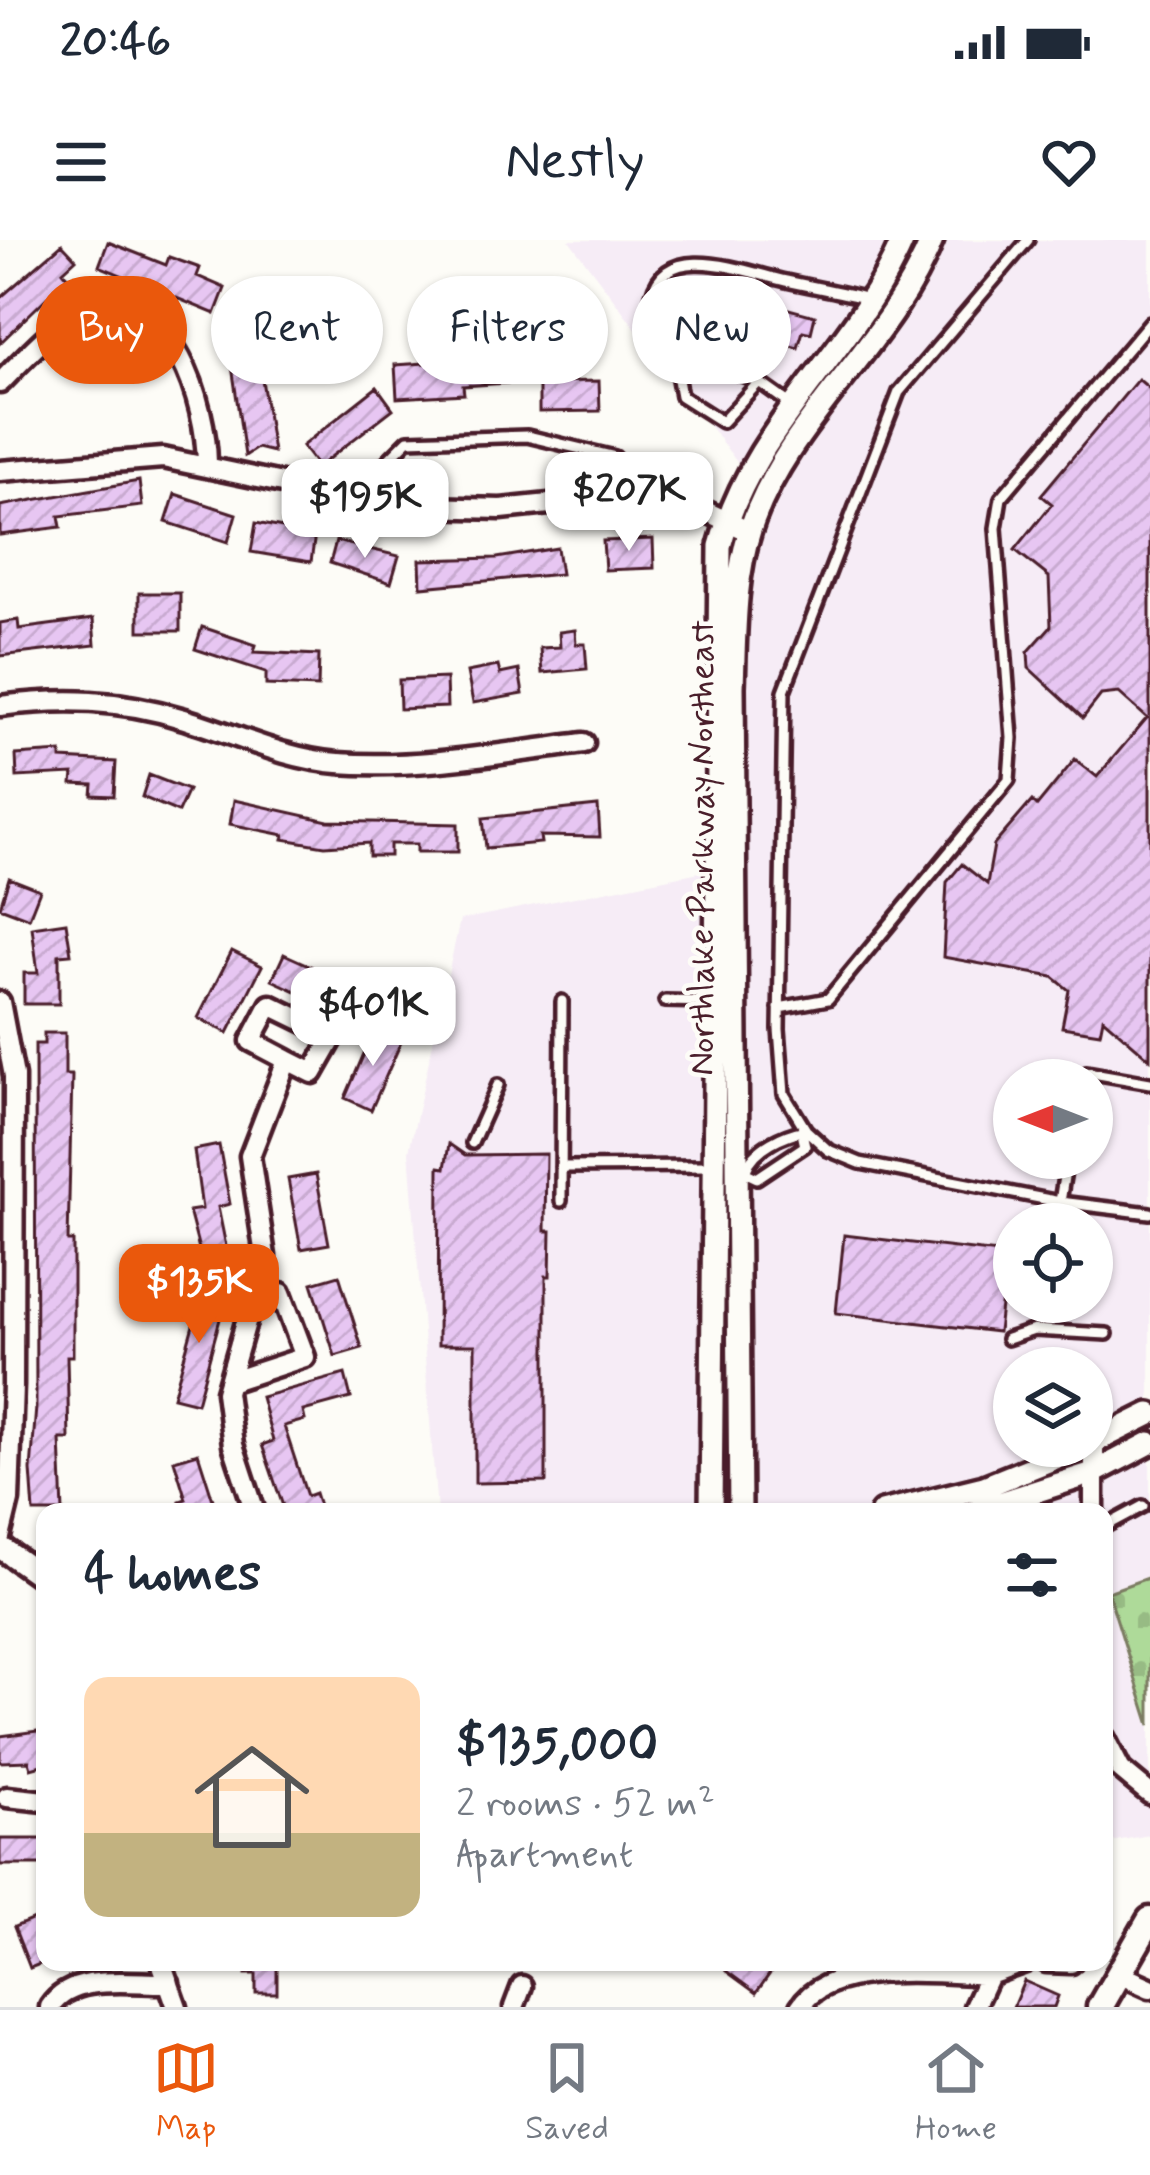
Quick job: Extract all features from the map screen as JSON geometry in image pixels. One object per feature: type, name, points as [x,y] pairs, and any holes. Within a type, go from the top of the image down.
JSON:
[{"type":"main road","points":[[1100,2007],[1150,1920]]},
{"type":"street","name":"Northlake Parkway Northeast","points":[[712,1503],[732,1169],[714,1001],[716,578],[727,520],[790,404],[869,298],[903,240]]},
{"type":"street","name":"Northlake Parkway Northeast","points":[[740,1503],[732,1169],[733,687],[750,532],[785,457],[895,313],[932,240]]},
{"type":"street","points":[[0,383],[54,331],[94,307],[141,313],[177,348],[207,432],[207,463]]},
{"type":"street","points":[[0,470],[163,458],[207,463],[374,502],[501,509],[664,492],[750,532]]},
{"type":"street","points":[[0,706],[62,699],[117,703],[179,717],[289,755],[340,764],[454,759],[584,743]]},
{"type":"street","points":[[0,1001],[14,1076],[14,1385],[9,1500],[0,1537]]},
{"type":"street","points":[[252,1503],[226,1418],[229,1382],[265,1256],[250,1156],[287,1060]]},
{"type":"street","points":[[229,1382],[305,1357],[281,1293],[255,1292]]},
{"type":"street","points":[[1113,1432],[1150,1414]]},
{"type":"street","points":[[999,1503],[1093,1473],[1150,1443]]},
{"type":"street","points":[[919,1503],[984,1487],[1033,1467]]},
{"type":"street","points":[[1092,1467],[1094,1503]]},
{"type":"street","points":[[0,1547],[36,1573]]},
{"type":"street","points":[[1113,1754],[1121,1770],[1150,1794]]},
{"type":"street","points":[[7,1797],[36,1800]]},
{"type":"street","points":[[164,1971],[177,2007]]},
{"type":"street","points":[[807,1993],[903,1972],[989,1975],[1000,1971]]},
{"type":"street","points":[[974,2007],[989,1975]]},
{"type":"street","points":[[1121,1976],[1150,1988]]},
{"type":"street","points":[[53,1997],[80,1984],[169,1983]]},
{"type":"street","points":[[514,2007],[522,1986]]},
{"type":"street","points":[[807,1993],[835,2007]]},
{"type":"lane","points":[[1028,240],[899,392],[784,691],[779,1008],[784,1094],[804,1131],[828,1150],[860,1163],[1060,1202],[1150,1213]]},
{"type":"lane","points":[[662,276],[676,258],[710,255],[771,276]]},
{"type":"lane","points":[[791,282],[869,298]]},
{"type":"lane","points":[[779,1008],[828,999],[1009,780],[1012,738],[996,528],[1001,498],[1150,322]]},
{"type":"lane","points":[[679,384],[681,396],[722,422],[757,384]]},
{"type":"lane","points":[[762,384],[790,404]]},
{"type":"lane","points":[[374,502],[378,470],[408,440],[527,436],[615,458],[639,495]]},
{"type":"lane","points":[[561,1201],[562,1001]]},
{"type":"lane","points":[[664,1001],[714,1001]]},
{"type":"lane","points":[[1113,1076],[1150,1083]]},
{"type":"lane","points":[[472,1143],[497,1085]]},
{"type":"lane","points":[[732,1169],[791,1131],[804,1131]]},
{"type":"lane","points":[[561,1167],[732,1169],[757,1178],[805,1146],[804,1131]]},
{"type":"lane","points":[[1060,1202],[1064,1179]]},
{"type":"lane","points":[[1007,1339],[1034,1330],[1107,1334]]},
{"type":"lane","points":[[1113,1522],[1143,1506]]},
{"type":"shaded area","points":[[569,240],[1150,240],[1150,1835],[1113,1841],[1113,1503],[436,1503],[409,1151],[460,920],[715,869],[723,529],[749,478],[678,384],[791,384],[791,276],[632,276],[632,323],[608,292],[608,276],[596,276]]},
{"type":"green space","points":[[1150,1577],[1150,1725],[1113,1608],[1113,1590]]},
{"type":"building","points":[[108,242],[166,265],[169,257],[200,268],[197,276],[211,282],[211,312],[187,302],[187,276],[123,276],[99,266]]},
{"type":"building","points":[[62,244],[76,259],[63,271],[67,276],[36,276],[36,308],[0,343],[0,298]]},
{"type":"building","points":[[791,310],[815,316],[811,333],[803,331],[798,348],[791,346]]},
{"type":"building","points":[[407,364],[407,384],[492,384],[463,386],[464,394],[397,398],[395,365]]},
{"type":"building","points":[[1138,379],[1150,389],[1150,1059],[1103,1018],[1100,1033],[1062,1027],[1069,990],[1053,977],[943,957],[947,882],[962,864],[987,884],[994,845],[1032,801],[1037,806],[1075,759],[1097,777],[1147,718],[1119,693],[1101,695],[1083,718],[1029,668],[1028,652],[1051,626],[1049,577],[1015,550],[1052,504],[1041,495]]},
{"type":"building","points":[[235,384],[263,384],[273,452],[257,448],[245,456]]},
{"type":"building","points":[[539,384],[599,384],[600,411],[539,412]]},
{"type":"building","points":[[377,387],[393,409],[318,467],[302,446]]},
{"type":"building","points":[[139,481],[142,506],[59,516],[61,527],[0,535],[0,506]]},
{"type":"building","points":[[175,494],[236,514],[228,542],[166,522]]},
{"type":"building","points":[[256,523],[315,534],[311,562],[251,552]]},
{"type":"building","points":[[653,539],[654,568],[605,570],[603,541]]},
{"type":"building","points":[[336,541],[399,556],[391,583],[330,563]]},
{"type":"building","points":[[557,548],[561,574],[421,587],[420,560],[497,558]]},
{"type":"building","points":[[139,593],[180,593],[180,631],[139,631]]},
{"type":"building","points":[[93,619],[95,645],[0,656],[0,623],[18,620],[19,629]]},
{"type":"building","points":[[202,627],[256,645],[254,652],[319,655],[318,687],[266,685],[266,672],[195,649]]},
{"type":"building","points":[[575,630],[576,644],[585,644],[587,669],[542,673],[540,648],[560,647],[559,632]]},
{"type":"building","points":[[498,666],[500,674],[519,670],[523,694],[473,703],[467,672]]},
{"type":"building","points":[[446,678],[447,707],[400,709],[399,680]]},
{"type":"building","points":[[61,752],[61,759],[116,762],[114,796],[92,795],[93,785],[72,784],[73,774],[17,777],[16,755]]},
{"type":"building","points":[[149,775],[188,790],[178,812],[142,797]]},
{"type":"building","points":[[234,800],[328,821],[458,824],[458,852],[417,852],[417,844],[390,844],[390,856],[369,856],[369,843],[325,846],[283,839],[284,835],[230,824]]},
{"type":"building","points":[[598,806],[600,837],[540,836],[541,843],[486,848],[483,818]]},
{"type":"building","points":[[9,878],[40,890],[29,918],[0,907]]},
{"type":"building","points":[[66,922],[71,954],[59,955],[59,1004],[24,1004],[24,973],[38,973],[32,927]]},
{"type":"building","points":[[232,951],[262,966],[228,1033],[198,1018]]},
{"type":"building","points":[[284,954],[379,997],[368,1024],[272,980]]},
{"type":"building","points":[[375,1028],[402,1040],[371,1110],[345,1098]]},
{"type":"building","points":[[44,1033],[65,1033],[65,1075],[72,1075],[68,1241],[73,1241],[73,1356],[67,1356],[69,1439],[60,1439],[63,1503],[36,1503],[34,1512],[35,1044],[44,1044]]},
{"type":"building","points":[[449,1144],[465,1155],[546,1154],[545,1231],[551,1231],[550,1276],[546,1276],[546,1482],[475,1483],[475,1345],[438,1345],[439,1167],[445,1168]]},
{"type":"building","points":[[219,1145],[230,1204],[218,1207],[231,1271],[206,1276],[189,1211],[202,1209],[194,1150]]},
{"type":"building","points":[[316,1174],[329,1244],[301,1249],[288,1179]]},
{"type":"building","points":[[844,1235],[993,1252],[993,1323],[999,1323],[998,1332],[836,1313]]},
{"type":"building","points":[[339,1275],[362,1348],[335,1356],[312,1283]]},
{"type":"building","points":[[202,1291],[226,1297],[197,1403],[173,1397],[195,1318],[187,1316]]},
{"type":"building","points":[[345,1374],[351,1398],[303,1411],[305,1420],[284,1426],[307,1496],[315,1493],[318,1503],[282,1503],[262,1445],[273,1441],[261,1397]]},
{"type":"building","points":[[198,1453],[214,1503],[181,1503],[186,1499],[174,1460]]},
{"type":"building","points":[[36,1731],[36,1767],[31,1768],[29,1761],[0,1762],[0,1736]]},
{"type":"building","points":[[0,1839],[36,1839],[36,1865],[0,1865]]},
{"type":"building","points":[[36,1918],[36,1966],[30,1968],[14,1927]]},
{"type":"building","points":[[277,1971],[277,1993],[256,1993],[256,1974],[246,1974]]},
{"type":"building","points":[[726,1971],[771,1972],[756,1993]]},
{"type":"building","points":[[1024,1981],[1058,1996],[1054,2007],[1013,2007]]}]
